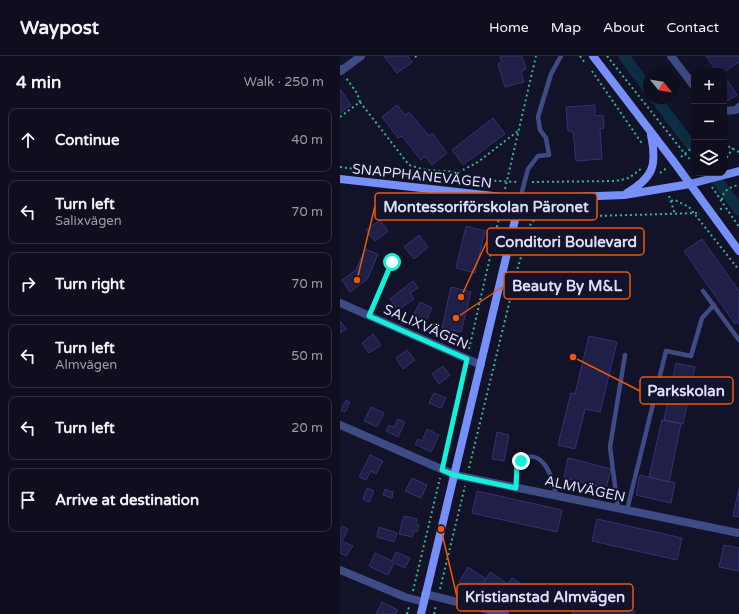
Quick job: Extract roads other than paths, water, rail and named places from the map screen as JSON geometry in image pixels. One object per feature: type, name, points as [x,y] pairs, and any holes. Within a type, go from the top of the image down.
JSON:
[{"type":"street","points":[[341,70],[361,56]]},
{"type":"street","points":[[593,56],[739,251]]},
{"type":"street","points":[[671,56],[691,82]]},
{"type":"street","points":[[727,111],[736,110],[739,107]]},
{"type":"street","points":[[624,194],[646,180],[652,170],[654,150],[651,132]]},
{"type":"street","name":"SNAPPHANEVÄGEN","points":[[340,179],[520,200],[624,194],[690,184],[739,171]]},
{"type":"street","points":[[421,614],[520,200]]},
{"type":"street","name":"SALIXVÄGEN","points":[[340,303],[481,365]]},
{"type":"street","name":"ALMVÄGEN","points":[[340,425],[454,475],[739,533]]},
{"type":"street","points":[[340,570],[411,599],[424,602]]},
{"type":"street","points":[[426,594],[505,614]]},
{"type":"lane","points":[[520,200],[528,169],[538,156],[549,155],[546,138],[540,130],[538,117],[551,74],[561,56]]},
{"type":"lane","points":[[369,316],[392,262]]},
{"type":"lane","points":[[703,291],[739,340]]},
{"type":"lane","points":[[627,510],[666,352],[691,356],[702,318],[714,305]]},
{"type":"lane","points":[[618,508],[610,447],[625,354]]},
{"type":"lane","points":[[516,488],[517,465],[526,458],[533,456],[545,464],[555,488],[556,496]]},
{"type":"waterway","points":[[624,56],[643,82]]},
{"type":"waterway","points":[[660,104],[691,145]]},
{"type":"waterway","points":[[714,176],[739,210]]},
{"type":"place","name":"Montessoriförskolan Päronet","points":[[357,280]]},
{"type":"place","name":"Conditori Boulevard","points":[[461,297]]},
{"type":"place","name":"Beauty By M&L","points":[[456,318]]},
{"type":"place","name":"Parkskolan","points":[[573,357]]},
{"type":"place","name":"Kristianstad Almvägen","points":[[441,529]]}]
